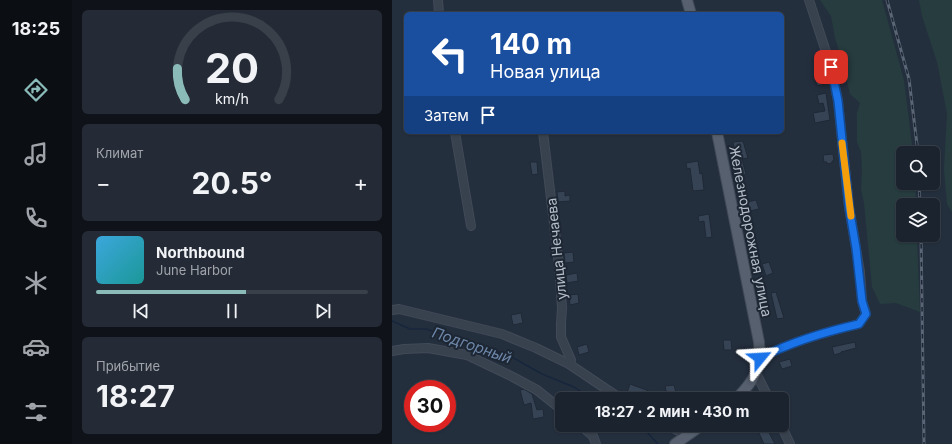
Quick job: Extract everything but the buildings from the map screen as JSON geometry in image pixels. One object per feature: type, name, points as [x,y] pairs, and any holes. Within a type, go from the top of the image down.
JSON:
[{"type":"main road","points":[[687,0],[690,12]]},
{"type":"main road","name":"Железнодорожная улица","points":[[716,134],[759,342],[760,358],[756,374],[743,392]]},
{"type":"main road","points":[[675,444],[692,432]]},
{"type":"street","points":[[438,0],[439,12]]},
{"type":"street","points":[[760,358],[778,349],[822,333],[859,324],[866,314],[862,301],[859,265],[849,207],[838,101],[831,67],[809,0]]},
{"type":"street","points":[[455,134],[471,226]]},
{"type":"street","name":"улица Нечаева","points":[[543,134],[559,265],[562,308],[561,337],[571,360],[569,364]]},
{"type":"street","points":[[392,310],[399,309],[502,334],[569,364],[611,392]]},
{"type":"street","points":[[392,351],[404,348],[428,348],[467,355],[530,386],[555,405]]},
{"type":"street","points":[[756,374],[765,392]]},
{"type":"street","points":[[588,432],[593,436],[596,444]]},
{"type":"street","points":[[681,432],[687,435]]},
{"type":"street","points":[[784,432],[790,444]]},
{"type":"green space","points":[[820,0],[882,0],[904,80],[912,146],[896,146],[896,190],[915,190],[916,198],[896,198],[896,242],[917,242],[920,312],[896,303],[880,304],[872,287],[864,203],[861,189],[861,152],[857,142],[857,113],[860,103],[850,94],[835,38],[831,16]]},
{"type":"green space","points":[[919,0],[952,0],[952,212],[947,204],[944,169],[947,114],[937,62],[922,16]]},
{"type":"waterway","name":"Подгорный","points":[[392,321],[410,329],[426,329],[508,355],[542,374],[574,387],[582,392]]},
{"type":"waterway","name":"Подгорный","points":[[647,432],[658,444]]},
{"type":"railway","points":[[887,0],[909,79],[917,146]]},
{"type":"railway","points":[[919,190],[920,198]]},
{"type":"railway","points":[[921,242],[924,444]]},
{"type":"slow traffic","points":[[842,143],[851,216]]},
{"type":"route","points":[[760,358],[778,349],[830,331],[859,324],[866,314],[862,301],[860,272],[849,207],[838,101],[831,67]]}]
